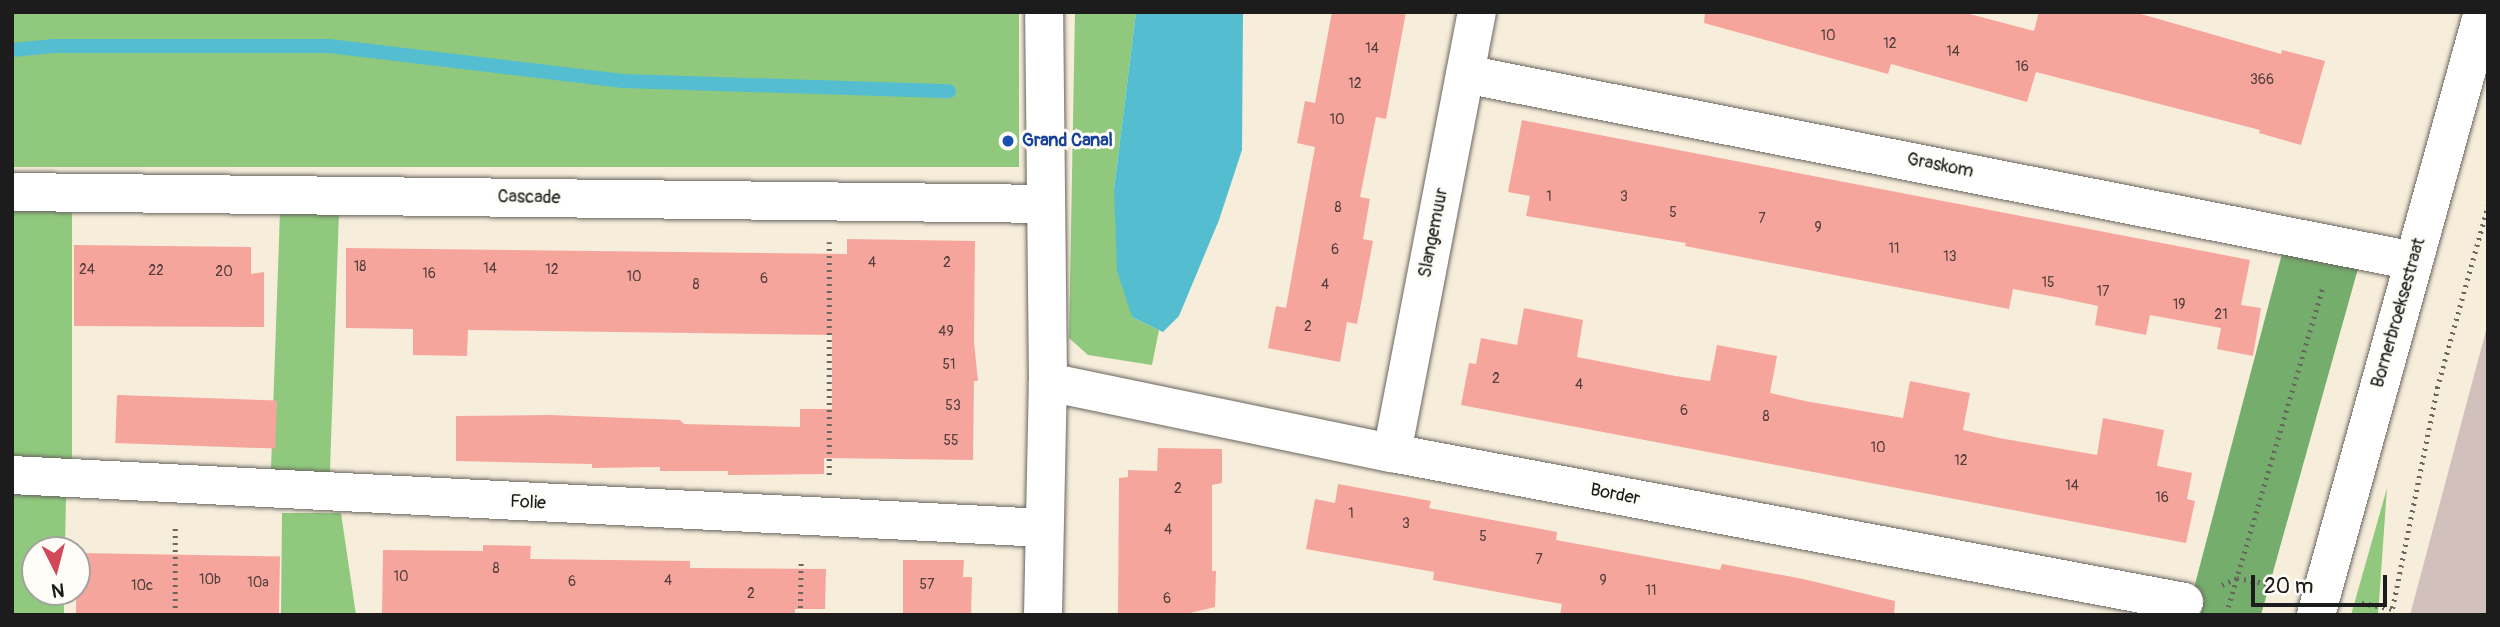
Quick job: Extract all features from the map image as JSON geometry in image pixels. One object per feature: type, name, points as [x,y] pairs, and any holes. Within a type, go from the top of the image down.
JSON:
[{"type":"street","points":[[1043,615],[1048,382],[1044,12]]},
{"type":"street","name":"Slangemuur","points":[[1392,453],[1477,12]]},
{"type":"street","name":"Bornerbroeksestraat","points":[[2316,615],[2483,12]]},
{"type":"street","name":"Graskom","points":[[1465,74],[2336,243],[2414,261]]},
{"type":"street","name":"Cascade","points":[[12,192],[1046,204]]},
{"type":"street","name":"Border","points":[[1048,382],[1392,453],[2184,602]]},
{"type":"street","name":"Folie","points":[[12,475],[1044,528]]},
{"type":"path","points":[[800,615],[815,517],[829,202]]},
{"type":"path","points":[[2391,615],[2437,388],[2488,205]]},
{"type":"path","points":[[2226,615],[2336,243]]},
{"type":"path","points":[[175,615],[176,485]]},
{"type":"shaded area","points":[[2488,323],[2488,615],[2410,615]]},
{"type":"green space","points":[[12,12],[1019,12],[1019,167],[12,167]]},
{"type":"green space","points":[[1075,12],[1136,12],[1114,189],[1132,317],[1159,330],[1152,365],[1088,355],[1069,338]]},
{"type":"green space","points":[[12,207],[72,207],[72,459],[12,459]]},
{"type":"green space","points":[[280,211],[339,213],[330,474],[271,472]]},
{"type":"green space","points":[[2283,250],[2359,265],[2261,615],[2190,615],[2194,588]]},
{"type":"green space","points":[[2387,488],[2378,615],[2351,615]]},
{"type":"green space","points":[[12,493],[66,495],[65,536],[21,536],[21,606],[64,606],[64,615],[12,615]]},
{"type":"green space","points":[[282,513],[341,513],[356,615],[281,615]]},
{"type":"water","points":[[1136,12],[1243,12],[1242,150],[1219,220],[1179,316],[1163,332],[1132,317],[1117,271],[1114,189]]},
{"type":"building","points":[[1332,12],[1406,12],[1386,119],[1376,117],[1360,197],[1370,199],[1363,239],[1373,241],[1357,324],[1347,322],[1340,362],[1268,348],[1276,306],[1286,308],[1315,147],[1297,143],[1305,101],[1315,103]]},
{"type":"building","points":[[1705,12],[1962,12],[2034,31],[2039,12],[2134,12],[2281,54],[2282,50],[2325,61],[2301,145],[2259,133],[2260,130],[2036,72],[2027,102],[1891,64],[1888,74],[1704,23]]},
{"type":"building","points":[[1522,120],[2250,260],[2241,305],[2261,308],[2253,356],[2217,349],[2221,328],[2150,315],[2146,335],[2095,325],[2098,306],[2056,297],[2013,289],[2009,309],[1685,246],[1686,243],[1526,216],[1530,196],[1508,192]]},
{"type":"building","points":[[847,239],[975,241],[974,342],[978,381],[974,381],[973,460],[824,458],[824,474],[728,475],[728,471],[660,471],[660,467],[592,468],[592,464],[456,461],[456,416],[549,415],[680,420],[684,424],[800,427],[800,409],[832,409],[832,335],[468,330],[467,356],[413,355],[413,329],[346,328],[346,248],[847,254]]},
{"type":"building","points":[[74,245],[251,247],[251,274],[264,272],[264,327],[74,326]]},
{"type":"building","points":[[1524,308],[1583,320],[1577,357],[1675,376],[1710,381],[1717,345],[1777,356],[1770,393],[1805,401],[1903,418],[1910,381],[1970,393],[1963,430],[1999,438],[2097,455],[2103,418],[2164,430],[2157,466],[2192,473],[2187,499],[2195,501],[2186,543],[1461,405],[1469,363],[1476,364],[1481,338],[1517,345]]},
{"type":"building","points":[[117,395],[277,401],[275,449],[115,443]]},
{"type":"building","points":[[1158,448],[1222,449],[1222,483],[1212,485],[1212,571],[1216,571],[1215,607],[1182,615],[1118,615],[1119,478],[1128,477],[1128,470],[1157,471]]},
{"type":"building","points":[[1338,484],[1431,501],[1429,508],[1557,532],[1556,540],[1720,570],[1722,564],[1803,579],[1895,601],[1894,615],[1560,615],[1562,604],[1433,580],[1434,572],[1306,549],[1315,499],[1335,503]]},
{"type":"building","points":[[483,545],[531,546],[530,559],[690,561],[690,568],[826,569],[825,609],[795,609],[795,615],[382,615],[383,550],[483,551]]},
{"type":"building","points":[[91,553],[280,557],[279,615],[76,615],[76,606],[91,606]]},
{"type":"building","points":[[903,560],[964,560],[963,577],[972,577],[971,615],[903,615]]},
{"type":"waterway","points":[[12,50],[54,46],[329,46],[623,81],[949,91]]},
{"type":"place","name":"Grand Canal","points":[[1008,141]]}]
